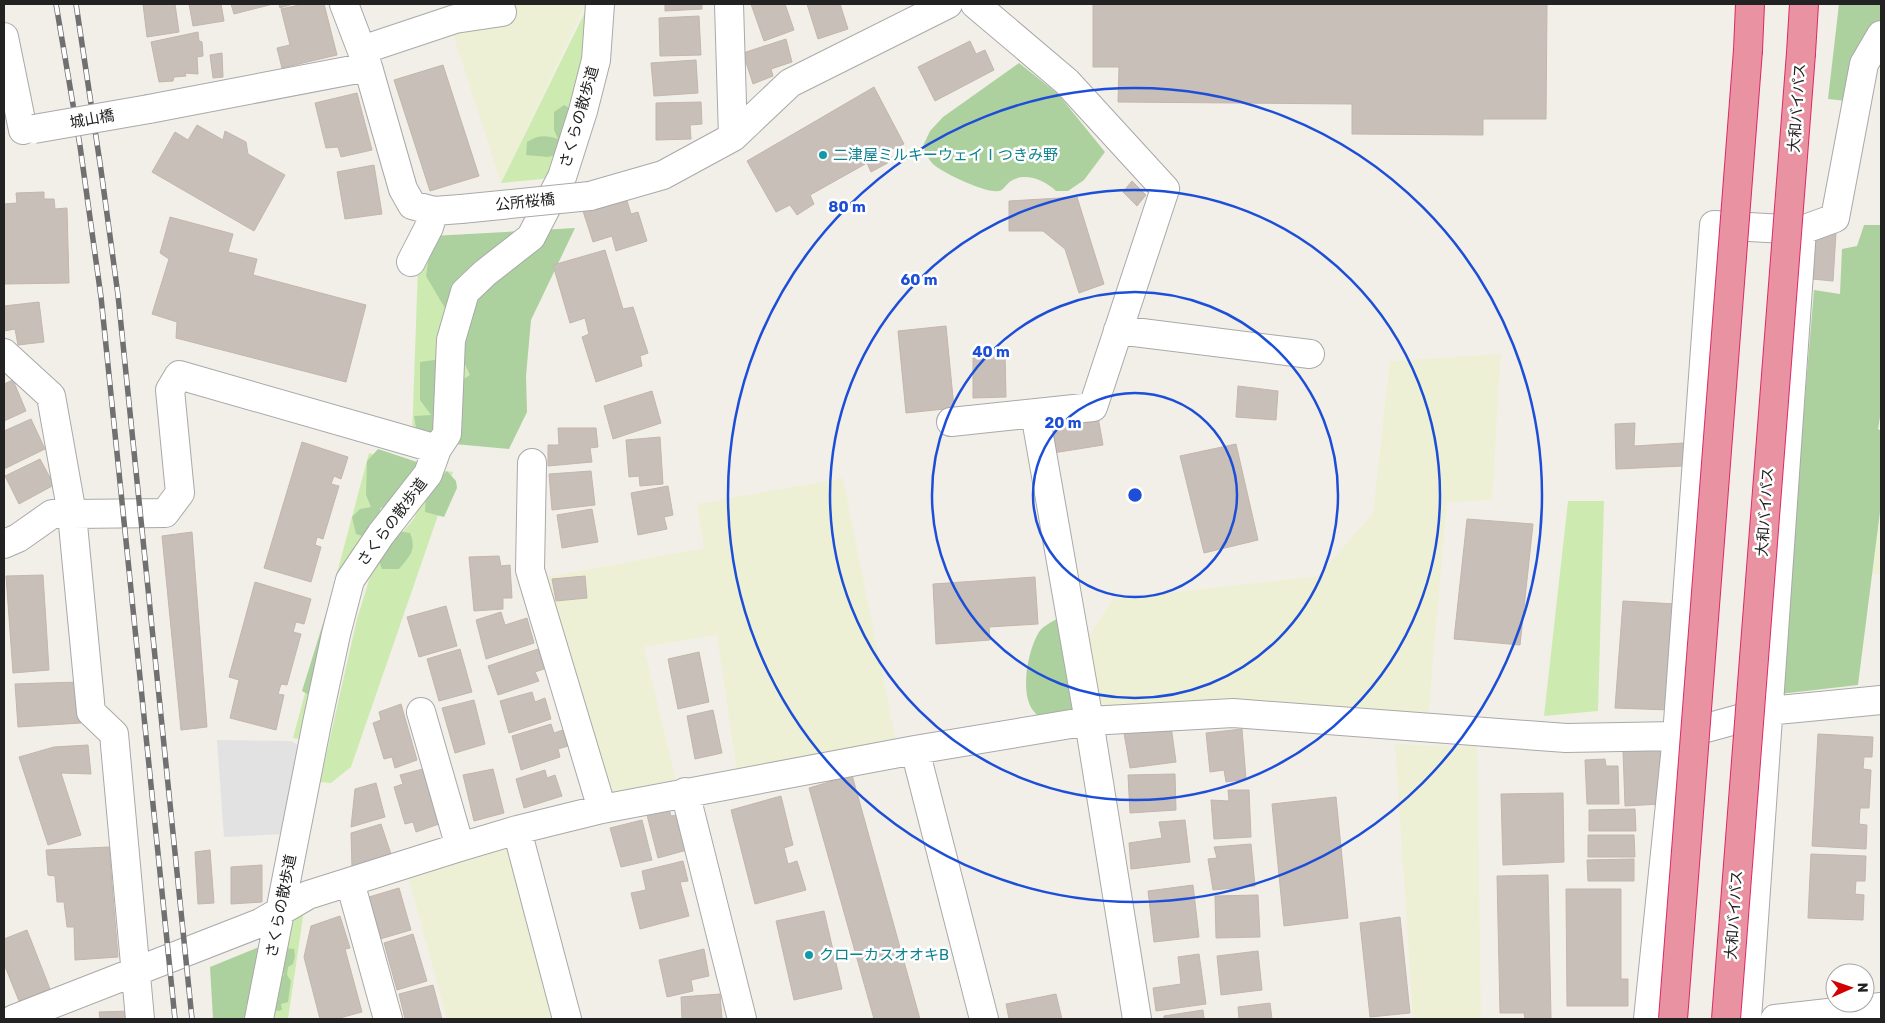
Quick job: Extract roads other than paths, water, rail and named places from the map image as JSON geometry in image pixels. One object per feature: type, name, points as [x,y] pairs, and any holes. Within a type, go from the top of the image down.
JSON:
[{"type":"highway","points":[[1673,1019],[1750,4]]},
{"type":"highway","name":"大和バイパス","points":[[1726,1019],[1804,4]]},
{"type":"street","points":[[344,4],[365,58],[404,189],[412,205],[447,210]]},
{"type":"street","name":"さくらの散歩道","points":[[259,1019],[316,730],[336,634],[350,580],[381,534],[428,474],[437,449],[447,434],[451,340],[465,292],[485,273],[531,237],[562,177],[596,60],[600,4]]},
{"type":"street","points":[[729,4],[733,137]]},
{"type":"street","name":"公所桜橋","points":[[447,210],[590,196],[663,175],[733,137],[790,84],[948,4]]},
{"type":"street","points":[[951,422],[1094,407],[1165,189],[1068,82],[975,4]]},
{"type":"street","name":"城山橋","points":[[20,131],[150,109],[365,58],[454,19],[502,12]]},
{"type":"street","points":[[1648,1019],[1677,736],[1714,225],[1802,230],[1835,218],[1864,64],[1881,35]]},
{"type":"street","points":[[4,37],[20,131]]},
{"type":"street","points":[[410,262],[428,227],[447,210]]},
{"type":"street","points":[[1747,1019],[1802,230]]},
{"type":"street","points":[[1118,330],[1310,354]]},
{"type":"street","points":[[4,353],[51,396],[72,514],[91,712],[114,734],[140,1019]]},
{"type":"street","points":[[4,544],[18,538],[52,514],[165,513],[180,493],[170,390],[178,375],[404,432],[437,449]]},
{"type":"street","points":[[1035,413],[1089,721],[1137,1019]]},
{"type":"street","points":[[532,463],[530,570],[602,809]]},
{"type":"street","points":[[14,1019],[260,923],[308,895],[460,847],[517,830],[602,809],[915,750],[1089,721],[1233,713],[1566,738],[1677,736],[1768,711],[1881,700]]},
{"type":"street","points":[[421,712],[460,847]]},
{"type":"street","points":[[915,750],[984,1019]]},
{"type":"street","points":[[685,792],[742,1019]]},
{"type":"street","points":[[517,830],[567,1019]]},
{"type":"street","points":[[350,882],[388,1019]]},
{"type":"street","points":[[1775,1019],[1881,1008]]},
{"type":"railway","points":[[56,4],[80,146],[101,297],[175,1019]]},
{"type":"railway","points":[[76,4],[118,295],[192,1019]]},
{"type":"place","name":"二津屋ミルキーウェイⅠつきみ野","points":[[823,155]]},
{"type":"place","name":"クローカスオオキB","points":[[809,955]]}]
